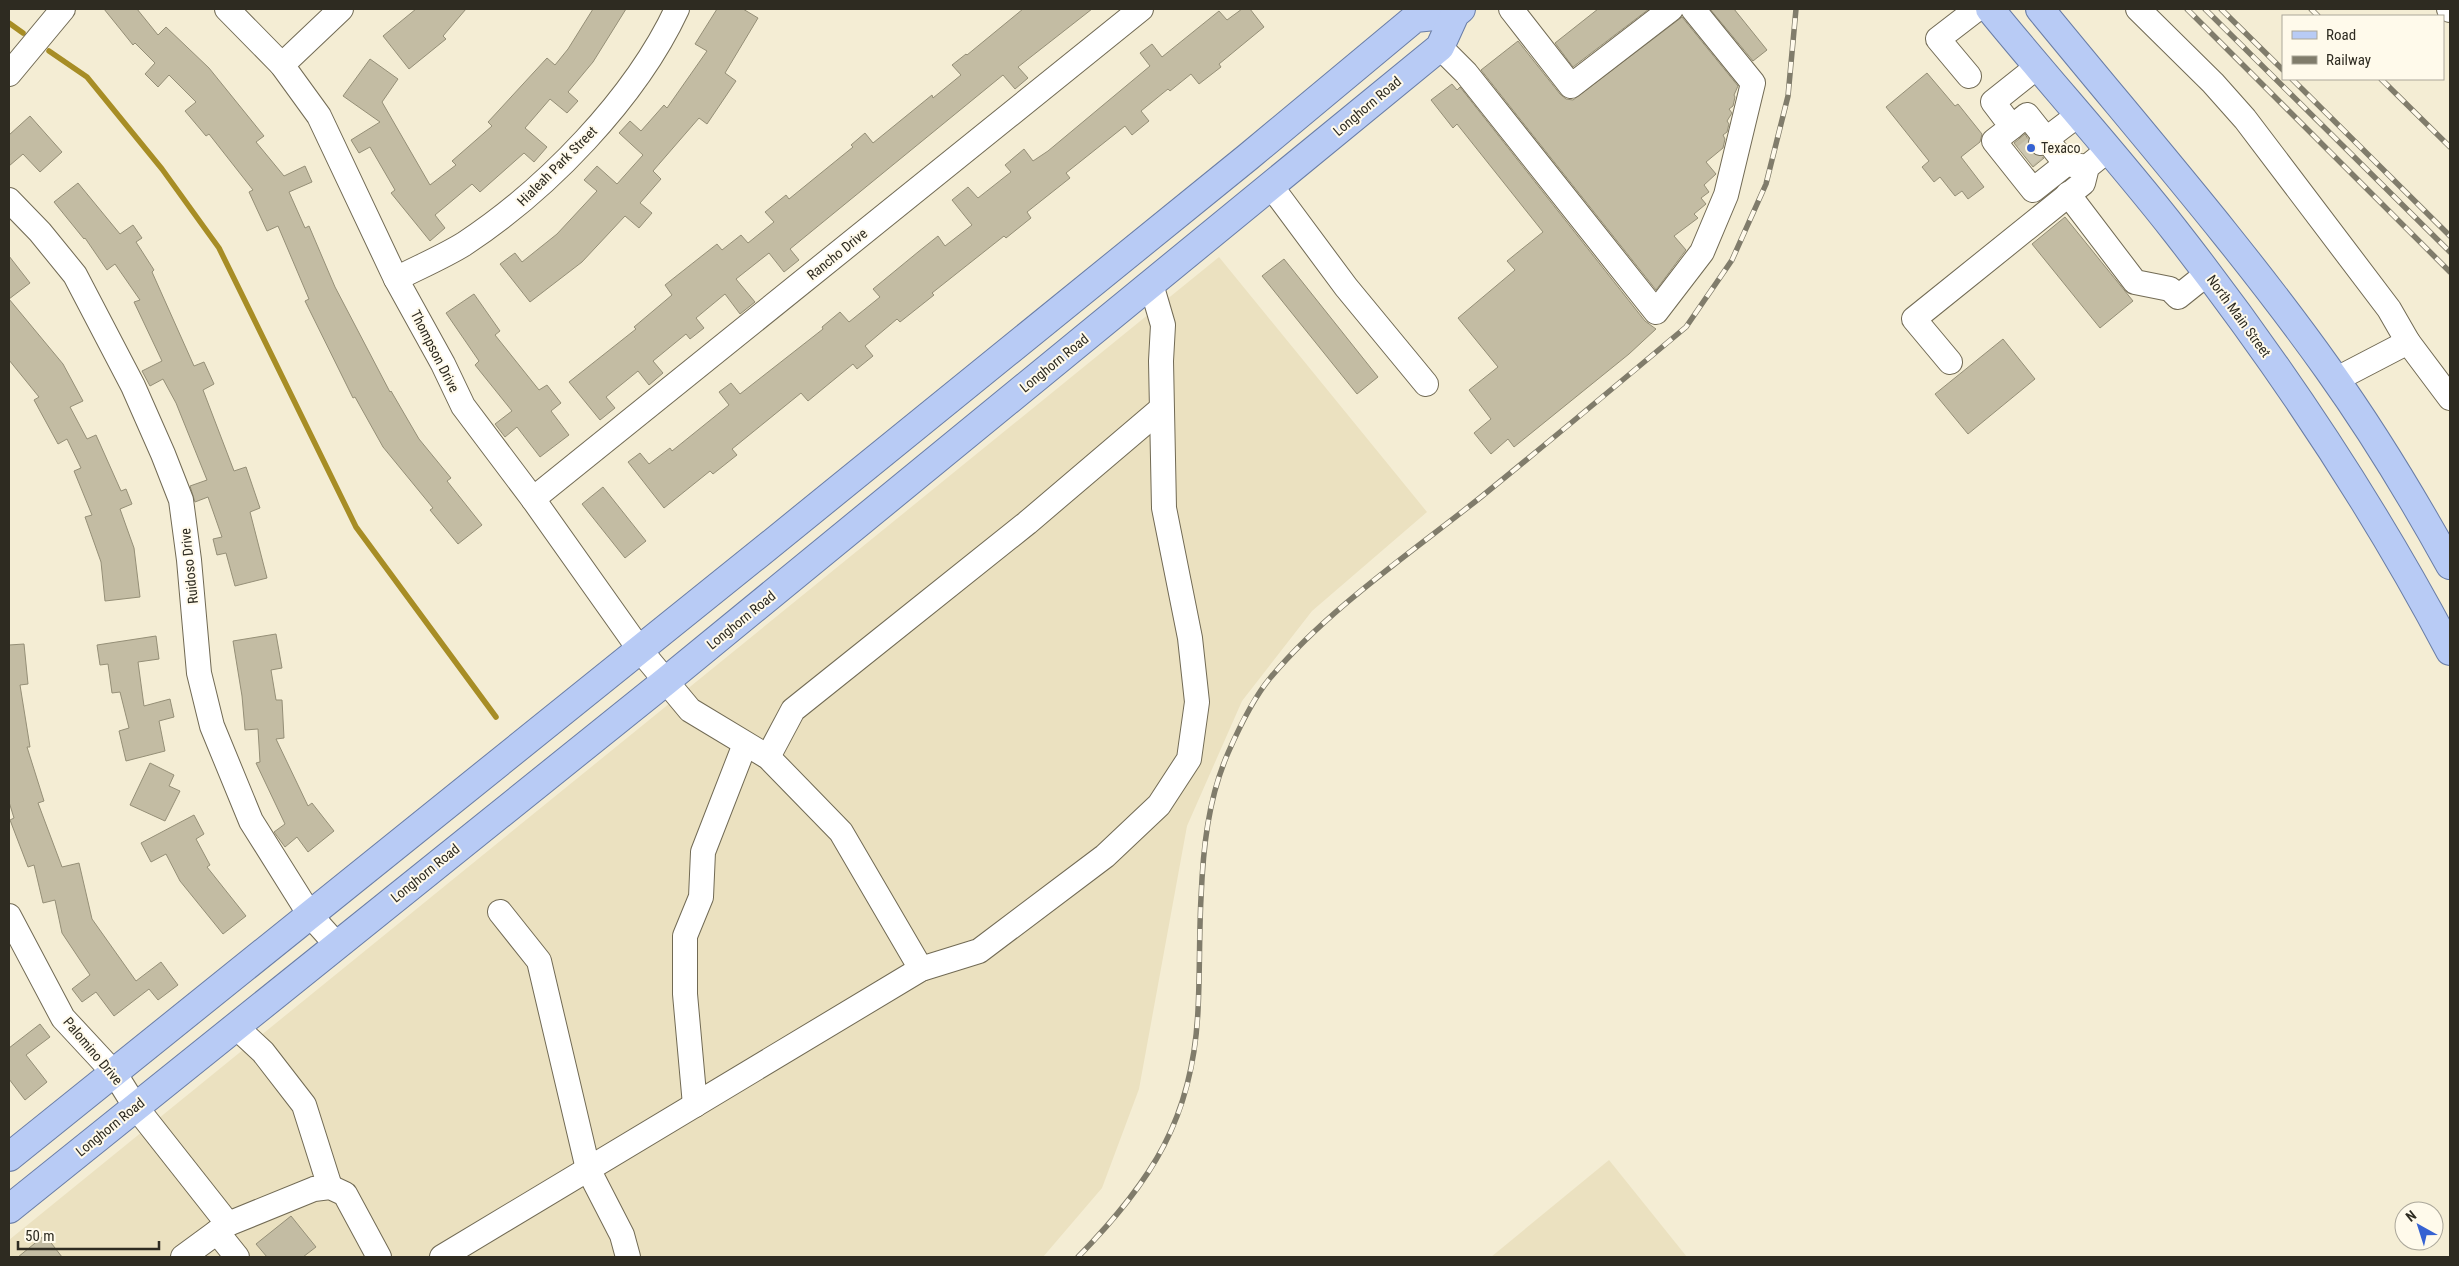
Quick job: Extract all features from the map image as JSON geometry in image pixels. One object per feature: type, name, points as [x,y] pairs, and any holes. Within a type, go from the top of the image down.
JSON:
[{"type":"main road","name":"North Main Street","points":[[1990,9],[2208,273],[2264,350],[2365,501],[2450,651]]},
{"type":"main road","points":[[2040,9],[2204,208],[2335,380],[2394,471],[2450,565]]},
{"type":"main road","name":"Longhorn Road","points":[[9,1157],[115,1074],[1248,157],[1411,13],[1458,11],[1440,46],[1271,186],[666,681],[336,944],[9,1209]]},
{"type":"main road","points":[[1248,157],[1271,186]]},
{"type":"street","points":[[9,74],[63,9]]},
{"type":"street","name":"Thompson Drive","points":[[227,9],[282,65],[319,116],[396,279],[443,364],[463,406],[533,499],[640,650],[690,710],[768,757],[841,832],[921,969]]},
{"type":"street","points":[[282,65],[341,9]]},
{"type":"street","name":"Hialeah Park Street","points":[[396,279],[463,245],[513,209],[561,165],[598,126],[634,79],[668,27],[677,9]]},
{"type":"street","name":"Rancho Drive","points":[[533,499],[1141,9]]},
{"type":"street","points":[[1510,9],[1571,86],[1671,9]]},
{"type":"street","points":[[1440,46],[1466,72],[1656,312],[1702,252],[1726,195],[1753,83],[1693,9]]},
{"type":"street","points":[[1969,76],[1938,39],[1977,9]]},
{"type":"street","points":[[2138,9],[2213,83],[2245,119],[2389,309],[2408,342],[2450,398]]},
{"type":"street","points":[[1950,362],[1914,319],[2082,183],[2035,150],[1993,102],[2038,67]]},
{"type":"street","points":[[2035,150],[2078,115]]},
{"type":"street","points":[[2035,150],[2108,150]]},
{"type":"street","points":[[1271,186],[1346,287],[1426,384]]},
{"type":"street","points":[[2068,194],[2136,282],[2170,289],[2178,297],[2208,273]]},
{"type":"street","name":"Ruidoso Drive","points":[[9,200],[40,232],[75,275],[133,386],[180,500],[189,560],[199,673],[212,726],[251,821],[310,915],[336,944]]},
{"type":"street","points":[[442,1257],[921,969],[979,951],[1105,856],[1158,805],[1189,759],[1197,702],[1190,638],[1164,508],[1160,361],[1163,325],[1151,284]]},
{"type":"street","points":[[2335,380],[2408,342]]},
{"type":"street","points":[[768,757],[793,710],[1027,523],[1161,409]]},
{"type":"street","points":[[695,1105],[685,994],[685,936],[700,897],[703,852],[745,744]]},
{"type":"street","points":[[500,912],[539,961],[588,1169],[622,1236],[628,1257]]},
{"type":"street","name":"Palomino Drive","points":[[9,916],[63,1018],[115,1074],[135,1106],[223,1228],[237,1257]]},
{"type":"street","points":[[235,1026],[263,1052],[304,1105],[330,1187]]},
{"type":"street","points":[[184,1257],[223,1228],[314,1189],[330,1187],[344,1194],[379,1257]]},
{"type":"shaded area","points":[[1219,257],[1427,512],[1312,611],[1242,701],[1187,826],[1139,1089],[1102,1188],[1043,1257],[9,1257],[9,1240]]},
{"type":"shaded area","points":[[1609,1160],[1687,1257],[1491,1257]]},
{"type":"building","points":[[104,9],[137,9],[158,35],[166,27],[209,68],[264,136],[256,142],[284,176],[305,166],[312,182],[289,192],[305,228],[309,226],[335,287],[390,392],[419,439],[451,478],[447,481],[482,525],[458,544],[430,510],[433,508],[383,447],[355,397],[353,398],[305,301],[309,299],[278,226],[267,231],[249,192],[253,190],[209,134],[206,136],[185,111],[196,102],[169,75],[158,87],[145,74],[155,63],[135,43],[133,45]]},
{"type":"building","points":[[416,9],[466,9],[443,36],[446,39],[409,69],[383,36]]},
{"type":"building","points":[[593,9],[626,9],[593,62],[568,92],[578,101],[567,113],[550,99],[525,128],[547,147],[534,162],[524,153],[480,192],[472,184],[435,215],[445,228],[430,241],[391,193],[395,190],[370,147],[359,153],[351,140],[380,122],[343,96],[370,59],[398,79],[382,102],[430,185],[456,165],[452,161],[492,126],[488,122],[547,58],[555,65],[568,49]]},
{"type":"building","points":[[717,9],[743,9],[758,18],[725,73],[736,81],[707,124],[699,118],[653,171],[661,179],[640,203],[652,213],[639,228],[625,216],[582,262],[530,302],[500,264],[515,253],[522,262],[557,234],[597,191],[584,180],[597,166],[617,184],[643,155],[619,133],[630,121],[641,131],[664,105],[667,108],[707,51],[695,44]]},
{"type":"building","points":[[1023,9],[1092,9],[1018,67],[1028,78],[1015,89],[1003,75],[790,249],[799,260],[784,272],[769,253],[736,279],[755,302],[740,314],[725,294],[696,318],[704,328],[690,339],[686,334],[653,361],[663,373],[649,385],[638,371],[606,397],[615,408],[600,420],[569,382],[636,329],[634,327],[672,295],[665,285],[717,244],[722,250],[741,235],[748,243],[774,222],[765,212],[786,195],[789,199],[853,147],[851,145],[865,133],[873,143],[932,95],[933,98],[961,75],[952,65]]},
{"type":"building","points":[[1242,9],[1250,9],[1264,27],[1219,64],[1221,67],[1199,84],[1191,74],[1170,91],[1168,89],[1141,111],[1149,121],[1132,135],[1125,126],[1066,173],[1070,178],[1027,212],[1031,218],[1006,238],[1004,236],[932,293],[934,295],[900,322],[897,319],[865,346],[873,356],[857,369],[853,364],[808,401],[801,393],[732,449],[737,455],[713,474],[710,471],[664,508],[628,462],[640,453],[649,464],[670,448],[672,451],[729,405],[719,392],[731,383],[740,394],[823,329],[822,327],[840,312],[849,322],[880,297],[873,289],[938,236],[945,246],[972,225],[952,200],[968,187],[978,198],[1011,172],[1005,165],[1024,149],[1033,161],[1048,151],[1150,66],[1140,53],[1152,44],[1162,57],[1219,11],[1227,20]]},
{"type":"building","points":[[1598,9],[1649,9],[1573,67],[1555,43]]},
{"type":"building","points":[[1710,9],[1734,9],[1767,50],[1753,61]]},
{"type":"building","points":[[1682,17],[1738,86],[1734,95],[1733,106],[1729,109],[1732,113],[1727,121],[1729,124],[1727,132],[1723,135],[1725,139],[1723,148],[1706,162],[1716,174],[1704,185],[1709,192],[1701,198],[1706,204],[1694,214],[1698,218],[1674,236],[1686,250],[1656,290],[1481,70],[1518,41],[1560,94],[1566,99],[1573,100]]},
{"type":"building","points":[[1927,73],[1955,106],[1958,104],[1982,134],[1980,142],[1961,157],[1984,187],[1968,199],[1962,191],[1955,196],[1940,177],[1934,182],[1922,167],[1929,161],[1886,107]]},
{"type":"building","points":[[1452,84],[1457,90],[1460,87],[1645,321],[1656,329],[1629,354],[1514,447],[1508,439],[1491,454],[1474,433],[1491,419],[1469,390],[1498,367],[1458,318],[1515,270],[1507,261],[1543,232],[1457,124],[1453,128],[1431,100]]},
{"type":"building","points":[[30,116],[62,152],[40,172],[23,154],[9,166],[9,135]]},
{"type":"building","points":[[2025,134],[2028,139],[2027,145],[2030,152],[2044,158],[2033,167],[2014,143]]},
{"type":"building","points":[[78,183],[120,234],[133,225],[142,238],[136,242],[154,270],[152,272],[194,366],[204,362],[214,384],[203,390],[234,471],[246,467],[260,508],[250,512],[267,578],[235,586],[226,553],[217,555],[213,539],[222,537],[208,497],[195,502],[190,486],[207,480],[176,403],[163,379],[150,386],[142,371],[162,361],[134,302],[140,300],[115,264],[107,270],[85,238],[54,202]]},
{"type":"building","points":[[2065,217],[2133,301],[2100,328],[2032,244]]},
{"type":"building","points":[[9,256],[30,283],[9,299]]},
{"type":"building","points":[[1284,259],[1378,377],[1357,394],[1262,276]]},
{"type":"building","points":[[474,294],[500,331],[495,335],[539,390],[547,385],[561,403],[551,411],[569,435],[540,457],[517,427],[505,437],[495,424],[512,411],[475,365],[479,361],[446,313]]},
{"type":"building","points":[[9,299],[63,364],[83,401],[70,407],[87,439],[96,435],[121,491],[126,489],[132,504],[120,509],[134,548],[140,597],[105,601],[101,562],[85,517],[92,515],[74,471],[81,468],[67,439],[58,444],[34,400],[39,397],[9,360]]},
{"type":"building","points":[[2003,339],[2035,379],[1968,434],[1935,394]]},
{"type":"building","points":[[603,487],[646,541],[625,558],[582,504]]},
{"type":"building","points":[[276,634],[282,668],[271,670],[276,700],[282,700],[284,738],[276,739],[308,806],[312,803],[334,831],[308,852],[297,837],[285,847],[274,832],[285,824],[256,763],[260,762],[258,729],[245,730],[242,696],[233,641]]},
{"type":"building","points":[[156,636],[159,659],[138,662],[144,706],[170,699],[174,717],[159,721],[165,751],[126,761],[119,731],[129,728],[120,692],[112,693],[108,664],[100,665],[97,645]]},
{"type":"building","points":[[24,644],[28,684],[20,685],[30,747],[27,747],[44,801],[38,803],[62,867],[79,863],[92,919],[136,981],[161,962],[178,985],[158,1000],[149,989],[114,1016],[96,992],[82,1002],[72,989],[90,975],[62,933],[55,900],[43,903],[34,865],[28,867],[10,820],[14,818],[9,802],[9,645]]},
{"type":"building","points":[[150,763],[174,775],[169,786],[180,791],[165,821],[130,805]]},
{"type":"building","points":[[194,815],[204,834],[196,839],[210,865],[207,867],[246,916],[223,934],[180,881],[166,854],[151,862],[141,843]]},
{"type":"building","points":[[40,1024],[50,1037],[26,1055],[47,1082],[25,1100],[9,1079],[9,1048]]},
{"type":"building","points":[[291,1216],[316,1247],[303,1257],[267,1257],[256,1244]]},
{"type":"building","points":[[45,1235],[62,1257],[18,1257]]},
{"type":"waterway","points":[[9,23],[23,33]]},
{"type":"waterway","points":[[49,51],[87,77],[162,169],[219,248],[356,527],[496,717]]},
{"type":"tunnel","points":[[2025,156],[2041,143]]},
{"type":"railway","points":[[1078,1257],[1127,1202],[1147,1174],[1164,1145],[1177,1116],[1188,1083],[1198,1010],[1202,880],[1211,806],[1221,770],[1252,704],[1264,685],[1294,652],[1344,605],[1481,497],[1686,327],[1732,260],[1766,184],[1788,96],[1796,9]]},
{"type":"railway","points":[[2187,9],[2450,272]]},
{"type":"railway","points":[[2205,9],[2450,252]]},
{"type":"railway","points":[[2221,9],[2282,69]]},
{"type":"railway","points":[[2311,9],[2317,15]]},
{"type":"railway","points":[[2293,80],[2450,236]]},
{"type":"railway","points":[[2382,80],[2450,147]]},
{"type":"place","name":"Texaco","points":[[2031,148]]}]
